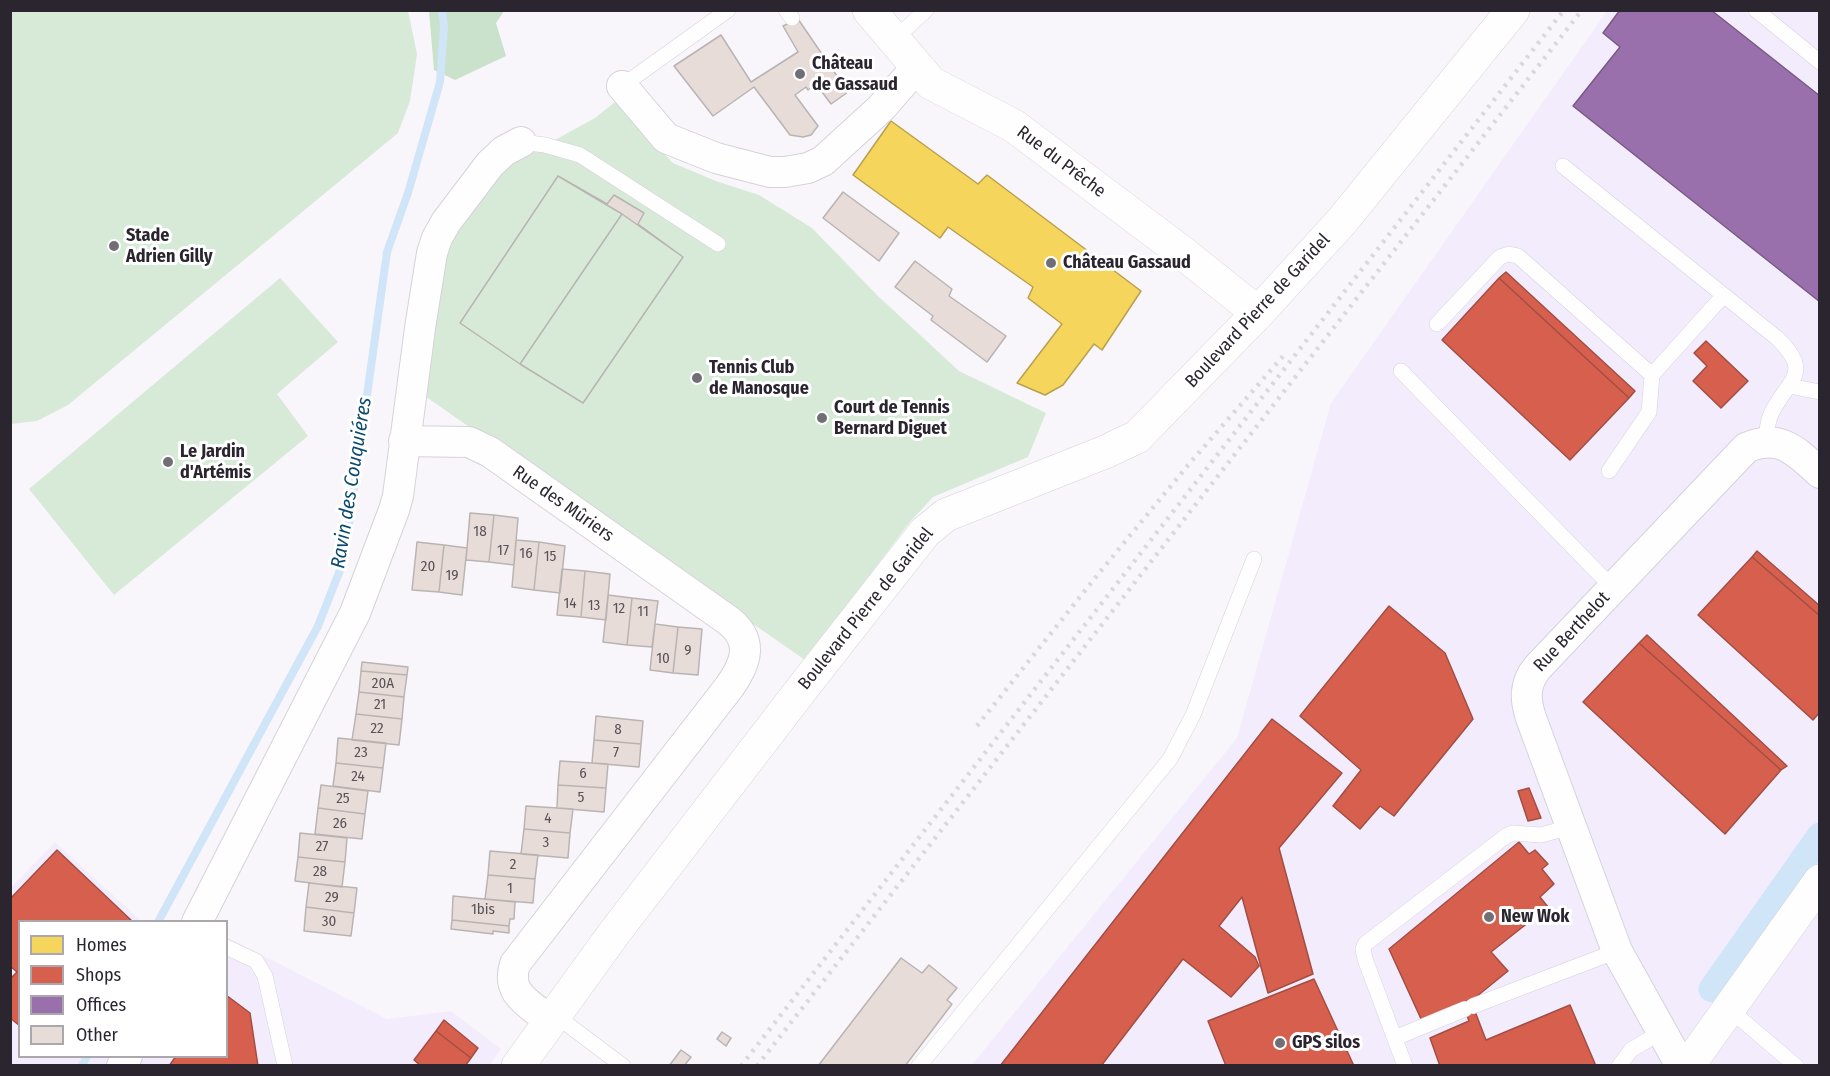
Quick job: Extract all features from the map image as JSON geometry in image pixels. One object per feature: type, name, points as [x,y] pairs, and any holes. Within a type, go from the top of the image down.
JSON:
[{"type":"street","name":"Rue du Prêche","points":[[869,10],[924,75],[1014,126],[1179,250],[1258,313]]},
{"type":"street","name":"Boulevard Pierre de Garidel","points":[[518,1065],[615,932],[800,690],[925,532],[946,515],[1105,452],[1137,436],[1258,313],[1342,221],[1513,10]]},
{"type":"street","points":[[622,86],[666,138],[716,158],[777,172],[817,165],[881,108],[924,75]]},
{"type":"street","points":[[198,920],[355,613],[394,510],[398,496],[423,306],[432,253],[437,238],[446,222],[490,164],[504,151],[520,142]]},
{"type":"street","name":"Rue des Mûriers","points":[[404,441],[469,442],[490,452],[729,621],[741,632],[744,640],[746,652],[743,663],[730,686],[515,964],[512,982],[519,995],[553,1018]]},
{"type":"street","points":[[1765,442],[1788,446],[1820,473]]},
{"type":"street","name":"Rue Berthelot","points":[[1681,1065],[1617,951],[1531,718],[1526,703],[1526,691],[1530,678],[1537,668],[1737,456],[1746,448],[1765,442]]},
{"type":"street","points":[[1688,1065],[1820,881]]},
{"type":"lane","points":[[622,86],[728,10]]},
{"type":"lane","points":[[894,40],[926,10]]},
{"type":"lane","points":[[1756,10],[1820,62]]},
{"type":"lane","points":[[520,142],[545,145],[580,154],[718,244]]},
{"type":"lane","points":[[1563,166],[1777,338],[1795,357],[1797,368],[1789,386],[1771,414],[1765,442]]},
{"type":"lane","points":[[1437,324],[1500,257],[1509,254],[1518,256],[1652,375]]},
{"type":"lane","points":[[1609,471],[1649,412],[1652,375],[1723,296]]},
{"type":"lane","points":[[1401,371],[1613,588]]},
{"type":"lane","points":[[1789,386],[1820,392]]},
{"type":"lane","points":[[919,1065],[1170,759],[1193,715],[1254,559]]},
{"type":"lane","points":[[1405,1065],[1365,959],[1363,949],[1365,944],[1506,836],[1512,833],[1541,835],[1570,826]]},
{"type":"lane","points":[[228,948],[255,961],[265,976],[285,1065]]},
{"type":"lane","points":[[1395,1038],[1617,951]]},
{"type":"lane","points":[[1729,1009],[1796,1065]]},
{"type":"lane","points":[[553,1018],[623,1065]]},
{"type":"lane","points":[[1619,1065],[1631,1050],[1661,1032]]},
{"type":"shaded area","points":[[1607,11],[1819,11],[1819,1065],[971,1066],[1237,738],[1331,403]]},
{"type":"shaded area","points":[[55,842],[140,920],[18,920],[18,1058],[228,1058],[228,938],[387,1019],[451,1011],[501,1049],[489,1066],[11,1065],[10,889]]},
{"type":"green space","name":"Stade Adrien Gilly","points":[[13,11],[408,11],[417,54],[410,101],[398,133],[68,405],[37,421],[11,424],[10,13]]},
{"type":"green space","points":[[429,11],[504,11],[496,23],[506,56],[455,80],[434,70]]},
{"type":"green space","name":"Tennis Club de Manosque","points":[[615,102],[673,163],[716,181],[759,195],[812,228],[878,296],[959,371],[1046,413],[1028,457],[933,497],[910,522],[805,660],[419,392],[441,252],[504,168],[595,118]]},
{"type":"green space","name":"Le Jardin d'Artémis","points":[[280,278],[338,342],[277,394],[308,436],[114,595],[29,489]]},
{"type":"building: Homes","name":"Château Gassaud","points":[[891,121],[978,184],[987,175],[1141,291],[1102,350],[1094,344],[1063,385],[1045,395],[1017,383],[1062,324],[1028,298],[1033,287],[948,227],[940,238],[853,175]]},
{"type":"building: Shops","points":[[1506,272],[1635,391],[1629,398],[1499,278]]},
{"type":"building: Shops","points":[[1499,278],[1629,398],[1570,460],[1442,340]]},
{"type":"building: Shops","points":[[1706,341],[1748,381],[1721,408],[1693,381],[1707,366],[1694,353]]},
{"type":"building: Shops","points":[[1757,551],[1820,606],[1820,616],[1752,557]]},
{"type":"building: Shops","points":[[1752,557],[1820,616],[1820,712],[1813,720],[1698,615]]},
{"type":"building: Shops","points":[[1389,606],[1445,653],[1473,719],[1394,816],[1380,806],[1360,829],[1333,806],[1361,770],[1300,716]]},
{"type":"building: Shops","points":[[1647,635],[1787,766],[1781,770],[1639,643]]},
{"type":"building: Shops","points":[[1639,643],[1781,770],[1725,834],[1583,702]]},
{"type":"building: Shops","points":[[1272,719],[1342,773],[1279,848],[1313,974],[1268,993],[1242,897],[1219,926],[1255,957],[1259,966],[1231,997],[1183,959],[1101,1066],[1000,1066]]},
{"type":"building: Shops","points":[[1529,788],[1541,818],[1528,821],[1518,791]]},
{"type":"building: Shops","points":[[1519,842],[1529,854],[1535,850],[1548,864],[1542,869],[1554,884],[1540,897],[1548,907],[1491,952],[1508,971],[1471,1001],[1486,1040],[1570,1005],[1596,1066],[1440,1066],[1430,1038],[1469,1021],[1462,1002],[1422,1021],[1389,949]]},
{"type":"building: Shops","points":[[57,850],[131,920],[18,920],[18,1024],[10,1018],[10,979],[17,972],[10,966],[10,899]]},
{"type":"building: Shops","name":"GPS silos","points":[[1314,979],[1354,1066],[1226,1066],[1208,1021]]},
{"type":"building: Shops","points":[[228,996],[250,1013],[258,1066],[169,1066],[175,1058],[228,1058]]},
{"type":"building: Shops","points":[[444,1020],[478,1048],[471,1058],[436,1031]]},
{"type":"building: Shops","points":[[436,1031],[471,1058],[465,1066],[421,1066],[414,1060]]},
{"type":"building: Offices","points":[[1620,10],[1711,10],[1820,96],[1820,302],[1573,106],[1620,47],[1603,33]]},
{"type":"building: Other","name":"Château de Gassaud","points":[[798,19],[848,92],[831,104],[816,84],[808,90],[806,87],[795,95],[818,126],[811,135],[803,137],[790,135],[754,87],[713,116],[674,66],[721,35],[751,82],[798,52],[783,26]]},
{"type":"building: Other","points":[[558,176],[607,204],[614,195],[644,213],[638,224],[683,257],[583,403],[460,323]]},
{"type":"building: Other","points":[[558,176],[622,214],[520,364],[460,323]]},
{"type":"building: Other","points":[[843,192],[899,233],[879,261],[823,218]]},
{"type":"building: Other","points":[[622,214],[683,257],[583,403],[520,364]]},
{"type":"building: Other","points":[[915,261],[952,289],[949,296],[1006,336],[987,362],[931,320],[933,316],[895,287]]},
{"type":"building: Other","points":[[470,513],[494,515],[489,562],[466,560]]},
{"type":"building: Other","points":[[494,515],[518,518],[514,565],[489,562]]},
{"type":"building: Other","points":[[516,540],[539,542],[534,590],[512,587]]},
{"type":"building: Other","points":[[417,542],[444,545],[439,592],[412,590]]},
{"type":"building: Other","points":[[539,542],[565,546],[560,593],[534,590]]},
{"type":"building: Other","points":[[444,545],[467,548],[462,595],[439,592]]},
{"type":"building: Other","points":[[562,569],[585,571],[581,617],[557,615]]},
{"type":"building: Other","points":[[585,571],[610,574],[606,620],[581,617]]},
{"type":"building: Other","points":[[608,595],[632,598],[627,645],[603,642]]},
{"type":"building: Other","points":[[632,598],[658,601],[652,647],[627,645]]},
{"type":"building: Other","points":[[655,624],[678,627],[673,673],[650,670]]},
{"type":"building: Other","points":[[678,627],[702,629],[698,675],[673,673]]},
{"type":"building: Other","points":[[362,662],[408,667],[407,675],[361,671]]},
{"type":"building: Other","points":[[361,671],[407,675],[404,697],[359,692]]},
{"type":"building: Other","points":[[359,692],[404,697],[402,719],[356,714]]},
{"type":"building: Other","points":[[356,714],[402,719],[399,745],[352,740]]},
{"type":"building: Other","points":[[596,716],[643,721],[641,744],[594,740]]},
{"type":"building: Other","points":[[338,738],[386,743],[383,768],[336,763]]},
{"type":"building: Other","points":[[594,740],[641,744],[639,767],[592,763]]},
{"type":"building: Other","points":[[560,761],[608,764],[606,788],[558,785]]},
{"type":"building: Other","points":[[336,763],[383,768],[380,792],[333,786]]},
{"type":"building: Other","points":[[321,785],[368,791],[365,814],[318,808]]},
{"type":"building: Other","points":[[558,785],[606,788],[604,812],[557,808]]},
{"type":"building: Other","points":[[526,806],[573,809],[570,833],[524,829]]},
{"type":"building: Other","points":[[318,808],[365,814],[362,839],[315,834]]},
{"type":"building: Other","points":[[524,829],[570,833],[568,858],[521,854]]},
{"type":"building: Other","points":[[300,833],[347,838],[345,862],[298,857]]},
{"type":"building: Other","points":[[490,851],[538,855],[535,879],[488,875]]},
{"type":"building: Other","points":[[298,857],[345,862],[342,887],[295,881]]},
{"type":"building: Other","points":[[488,875],[535,879],[533,903],[485,899]]},
{"type":"building: Other","points":[[309,883],[357,888],[354,913],[306,907]]},
{"type":"building: Other","points":[[453,896],[515,902],[514,919],[510,919],[509,926],[452,920]]},
{"type":"building: Other","points":[[306,907],[354,913],[351,936],[304,931]]},
{"type":"building: Other","points":[[452,920],[509,926],[509,933],[493,931],[493,934],[451,929]]},
{"type":"building: Other","points":[[901,958],[922,973],[929,965],[957,988],[947,1000],[952,1004],[905,1066],[818,1066]]},
{"type":"building: Other","points":[[722,1032],[731,1038],[726,1046],[717,1039]]},
{"type":"building: Other","points":[[681,1050],[691,1057],[684,1066],[669,1066]]},
{"type":"waterway","name":"Ravin des Couquiéres","points":[[159,920],[318,626],[344,560],[387,252],[408,193],[440,82],[444,26],[442,10]]},
{"type":"waterway","points":[[1712,989],[1820,836]]},
{"type":"waterway","name":"Ravin des Couquiéres","points":[[82,1066],[86,1058]]},
{"type":"railway","points":[[741,1066],[1564,10]]},
{"type":"railway","points":[[757,1066],[1582,10]]},
{"type":"railway","points":[[977,726],[1189,464],[1285,354]]},
{"type":"place","name":"Château de Gassaud","points":[[800,74]]},
{"type":"place","name":"Stade Adrien Gilly","points":[[114,246]]},
{"type":"place","name":"Château Gassaud","points":[[1051,263]]},
{"type":"place","name":"Tennis Club de Manosque","points":[[697,378]]},
{"type":"place","name":"Court de Tennis Bernard Diguet","points":[[822,418]]},
{"type":"place","name":"Le Jardin d'Artémis","points":[[168,462]]},
{"type":"place","name":"New Wok","points":[[1489,917]]},
{"type":"place","name":"GPS silos","points":[[1280,1043]]}]
